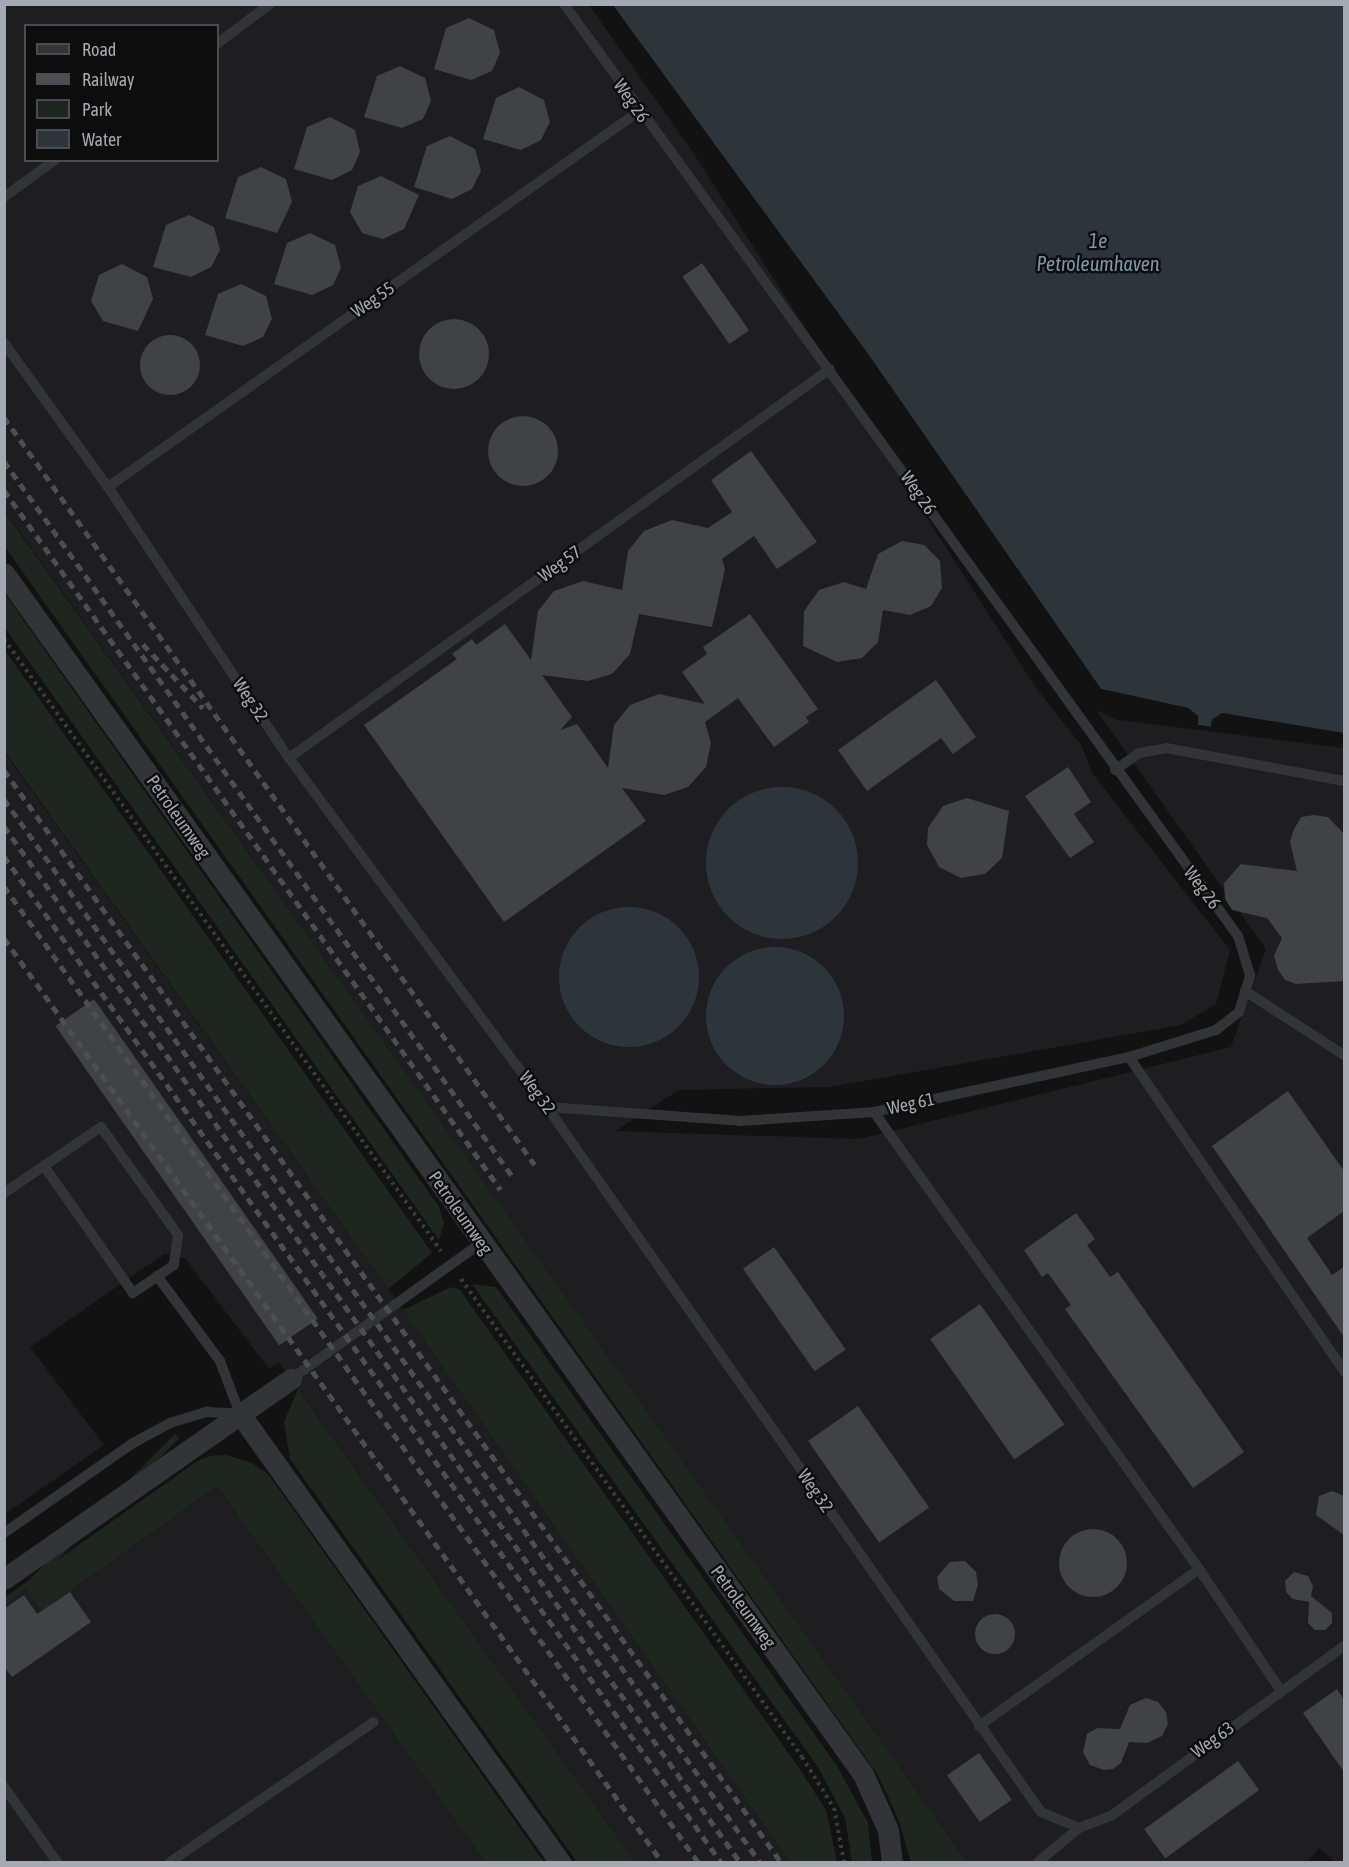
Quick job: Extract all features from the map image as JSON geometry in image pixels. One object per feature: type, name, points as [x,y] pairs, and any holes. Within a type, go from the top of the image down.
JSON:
[{"type":"street","name":"Petroleumweg","points":[[4,573],[863,1774],[888,1830],[892,1863]]},
{"type":"street","points":[[4,1579],[291,1379]]},
{"type":"street","points":[[240,1414],[560,1863]]},
{"type":"lane","points":[[219,42],[270,4]]},
{"type":"lane","name":"Weg 26","points":[[564,4],[638,112],[830,369],[1115,770],[1238,936],[1250,975],[1245,991]]},
{"type":"lane","name":"Weg 55","points":[[108,487],[638,112]]},
{"type":"lane","points":[[4,197],[52,162]]},
{"type":"lane","name":"Weg 32","points":[[4,343],[108,487],[289,758],[547,1107],[1041,1812],[1079,1828]]},
{"type":"lane","name":"Weg 57","points":[[289,758],[830,369]]},
{"type":"lane","points":[[1115,770],[1138,753],[1166,748],[1344,781]]},
{"type":"lane","points":[[1245,991],[1344,1055]]},
{"type":"lane","name":"Weg 61","points":[[547,1107],[740,1121],[874,1112],[1129,1057],[1216,1030],[1239,1012],[1245,991]]},
{"type":"lane","points":[[1129,1057],[1344,1371]]},
{"type":"lane","points":[[874,1112],[1199,1569],[1281,1690]]},
{"type":"lane","points":[[4,1193],[101,1127],[178,1235],[174,1264],[133,1293],[44,1166]]},
{"type":"lane","points":[[291,1379],[481,1243]]},
{"type":"lane","points":[[4,1533],[133,1443],[170,1423],[207,1412],[240,1414],[220,1361],[157,1276]]},
{"type":"lane","points":[[979,1726],[1199,1569]]},
{"type":"lane","name":"Weg 63","points":[[1038,1863],[1079,1828],[1111,1816],[1344,1646]]},
{"type":"lane","points":[[170,1863],[374,1722]]},
{"type":"lane","points":[[4,1787],[57,1863]]},
{"type":"path","name":"Petroleumweg","points":[[4,639],[802,1757],[834,1808],[844,1863]]},
{"type":"shaded area","points":[[4,5],[589,5],[692,151],[1036,688],[1082,746],[1092,773],[1230,950],[1216,1004],[1181,1025],[830,1087],[679,1090],[615,1131],[859,1139],[1231,1047],[1266,949],[1096,710],[1118,720],[1344,748],[1344,1862],[1335,1862],[1319,1848],[1307,1862],[967,1862],[5,511]]},
{"type":"shaded area","points":[[4,752],[403,1310],[790,1862],[635,1862],[279,1362],[269,1369],[185,1258],[164,1254],[30,1347],[104,1445],[5,1514]]},
{"type":"shaded area","points":[[217,1486],[485,1862],[5,1862],[4,1604],[26,1589],[43,1610]]},
{"type":"green space","points":[[4,511],[967,1862],[911,1862],[899,1821],[878,1775],[5,547]]},
{"type":"green space","points":[[5,594],[439,1207],[444,1223],[439,1240],[5,628]]},
{"type":"green space","points":[[4,649],[432,1253],[388,1289],[5,752]]},
{"type":"green space","points":[[472,1284],[496,1287],[837,1766],[868,1823],[872,1862],[852,1862],[845,1818],[818,1767]]},
{"type":"green space","points":[[451,1287],[460,1290],[797,1765],[826,1810],[837,1862],[790,1862],[403,1310]]},
{"type":"green space","points":[[298,1389],[635,1862],[577,1862],[290,1459],[284,1422]]},
{"type":"green space","points":[[175,1434],[179,1438],[31,1586],[27,1582]]},
{"type":"green space","points":[[226,1455],[252,1463],[268,1474],[544,1862],[485,1862],[217,1486],[42,1611],[26,1589],[5,1604],[4,1598],[196,1462],[209,1456]]},
{"type":"water","name":"1e Petroleumhaven","points":[[613,5],[1344,5],[1344,733],[1222,713],[1212,720],[1211,727],[1198,725],[1198,716],[1188,708],[1101,689],[868,354]]},
{"type":"water","points":[[782,787],[811,793],[836,809],[852,834],[858,863],[852,892],[836,917],[811,933],[782,939],[753,933],[728,917],[712,892],[706,863],[712,834],[728,809],[753,793]]},
{"type":"water","points":[[629,907],[656,912],[679,927],[694,950],[699,977],[694,1004],[679,1027],[656,1042],[629,1047],[602,1042],[579,1027],[564,1004],[559,977],[564,950],[579,927],[602,912]]},
{"type":"water","points":[[775,947],[801,952],[824,967],[839,990],[844,1016],[839,1042],[824,1065],[801,1080],[775,1085],[749,1080],[726,1065],[711,1042],[706,1016],[711,990],[726,967],[749,952]]},
{"type":"pier","points":[[610,4],[868,354],[1101,689],[1188,708],[1198,716],[1198,725],[1211,727],[1212,720],[1222,713],[1344,736],[1223,717],[1213,730],[1197,728],[1195,718],[1187,711],[1099,691],[866,356]]},
{"type":"building","points":[[469,18],[494,30],[500,53],[492,71],[471,80],[434,69],[446,28]]},
{"type":"building","points":[[400,66],[425,78],[431,101],[423,119],[402,128],[364,117],[377,76]]},
{"type":"building","points":[[519,87],[544,100],[550,122],[541,140],[521,150],[483,139],[496,98]]},
{"type":"building","points":[[330,117],[355,130],[360,152],[352,170],[332,180],[294,169],[307,127]]},
{"type":"building","points":[[450,136],[475,149],[481,171],[472,189],[452,199],[414,187],[427,146]]},
{"type":"building","points":[[261,167],[286,179],[292,202],[277,233],[225,218],[238,177]]},
{"type":"building","points":[[381,176],[419,195],[404,229],[383,239],[362,233],[350,212],[358,186]]},
{"type":"building","points":[[189,215],[214,227],[220,250],[211,267],[191,277],[153,267],[166,225]]},
{"type":"building","points":[[310,233],[335,245],[341,268],[333,285],[312,295],[274,284],[287,243]]},
{"type":"building","points":[[702,263],[749,330],[729,344],[682,277]]},
{"type":"building","points":[[122,264],[147,277],[153,299],[138,331],[103,321],[91,301],[99,275]]},
{"type":"building","points":[[241,284],[266,296],[272,319],[263,337],[243,346],[205,335],[218,294]]},
{"type":"building","points":[[454,319],[473,325],[483,335],[489,354],[483,373],[473,383],[454,389],[435,383],[425,373],[419,354],[425,335],[435,325]]},
{"type":"building","points":[[170,335],[191,344],[200,365],[191,386],[170,395],[149,386],[140,365],[149,344]]},
{"type":"building","points":[[523,416],[542,422],[552,432],[558,451],[552,470],[542,480],[523,486],[504,480],[494,470],[488,451],[494,432],[504,422]]},
{"type":"building","points":[[751,451],[817,542],[777,569],[754,536],[722,559],[725,569],[712,627],[639,614],[630,654],[612,674],[588,681],[542,675],[572,717],[560,730],[577,724],[608,768],[614,725],[630,705],[659,694],[705,704],[682,672],[707,654],[703,647],[750,614],[818,709],[806,717],[809,722],[774,747],[738,698],[705,722],[711,743],[706,767],[688,787],[664,795],[622,788],[646,821],[504,922],[364,725],[457,659],[452,654],[472,639],[476,645],[505,624],[531,660],[538,611],[554,591],[583,581],[622,590],[628,551],[644,531],[672,520],[708,528],[732,512],[711,480]]},
{"type":"building","points":[[902,541],[924,545],[940,561],[942,588],[931,606],[910,615],[883,610],[878,642],[862,658],[837,662],[803,646],[804,611],[819,590],[844,582],[866,589],[878,554]]},
{"type":"building","points":[[936,680],[976,737],[953,754],[941,738],[867,791],[838,750]]},
{"type":"building","points":[[1068,767],[1091,802],[1074,814],[1094,842],[1070,858],[1025,796]]},
{"type":"building","points":[[967,798],[1009,811],[1002,858],[985,874],[961,878],[939,867],[927,845],[928,828],[943,806]]},
{"type":"building","points":[[1314,815],[1328,817],[1344,834],[1344,981],[1296,984],[1285,980],[1278,970],[1274,956],[1282,938],[1267,918],[1232,910],[1225,899],[1224,883],[1241,864],[1297,871],[1290,842],[1293,831],[1301,817]]},
{"type":"building","points":[[94,999],[318,1318],[279,1345],[55,1026]]},
{"type":"building","points":[[1288,1091],[1344,1171],[1344,1211],[1307,1238],[1332,1275],[1344,1267],[1344,1337],[1212,1146]]},
{"type":"building","points":[[1076,1213],[1095,1239],[1087,1245],[1110,1277],[1118,1272],[1244,1452],[1193,1488],[1065,1309],[1071,1305],[1048,1273],[1042,1277],[1024,1250]]},
{"type":"building","points":[[774,1247],[846,1349],[815,1371],[743,1269]]},
{"type":"building","points":[[980,1304],[1064,1424],[1014,1459],[930,1339]]},
{"type":"building","points":[[858,1406],[929,1508],[879,1543],[808,1441]]},
{"type":"building","points":[[1332,1491],[1344,1496],[1344,1535],[1316,1515],[1319,1496]]},
{"type":"building","points":[[1093,1529],[1106,1531],[1117,1539],[1125,1550],[1127,1563],[1125,1576],[1117,1587],[1106,1595],[1093,1597],[1080,1595],[1069,1587],[1061,1576],[1059,1563],[1061,1550],[1069,1539],[1080,1531]]},
{"type":"building","points":[[965,1561],[976,1572],[978,1585],[973,1601],[954,1601],[939,1589],[937,1577],[950,1562]]},
{"type":"building","points":[[1294,1572],[1308,1576],[1313,1586],[1311,1596],[1332,1613],[1332,1623],[1325,1630],[1315,1630],[1308,1623],[1309,1602],[1293,1599],[1286,1592],[1285,1581]]},
{"type":"building","points":[[70,1592],[91,1622],[12,1677],[4,1667],[4,1609],[24,1595],[37,1614]]},
{"type":"building","points":[[995,1614],[1009,1620],[1015,1634],[1009,1648],[995,1654],[981,1648],[975,1634],[981,1620]]},
{"type":"building","points":[[1337,1689],[1344,1700],[1344,1772],[1303,1713]]},
{"type":"building","points":[[1146,1698],[1158,1702],[1166,1712],[1168,1724],[1162,1736],[1147,1743],[1129,1742],[1121,1763],[1113,1769],[1104,1770],[1090,1765],[1083,1752],[1087,1734],[1097,1728],[1120,1729],[1130,1705]]},
{"type":"building","points":[[979,1753],[1012,1800],[980,1822],[947,1775]]},
{"type":"building","points":[[1238,1761],[1259,1790],[1165,1858],[1144,1829]]},
{"type":"railway","points":[[4,417],[535,1165]]},
{"type":"railway","points":[[4,461],[515,1180]]},
{"type":"railway","points":[[4,490],[501,1190]]},
{"type":"railway","points":[[143,644],[203,708]]},
{"type":"railway","points":[[4,770],[781,1862]]},
{"type":"railway","points":[[4,799],[760,1862]]},
{"type":"railway","points":[[4,826],[740,1862]]},
{"type":"railway","points":[[4,856],[721,1862]]},
{"type":"railway","points":[[4,886],[698,1862]]},
{"type":"railway","points":[[4,938],[662,1862]]}]
